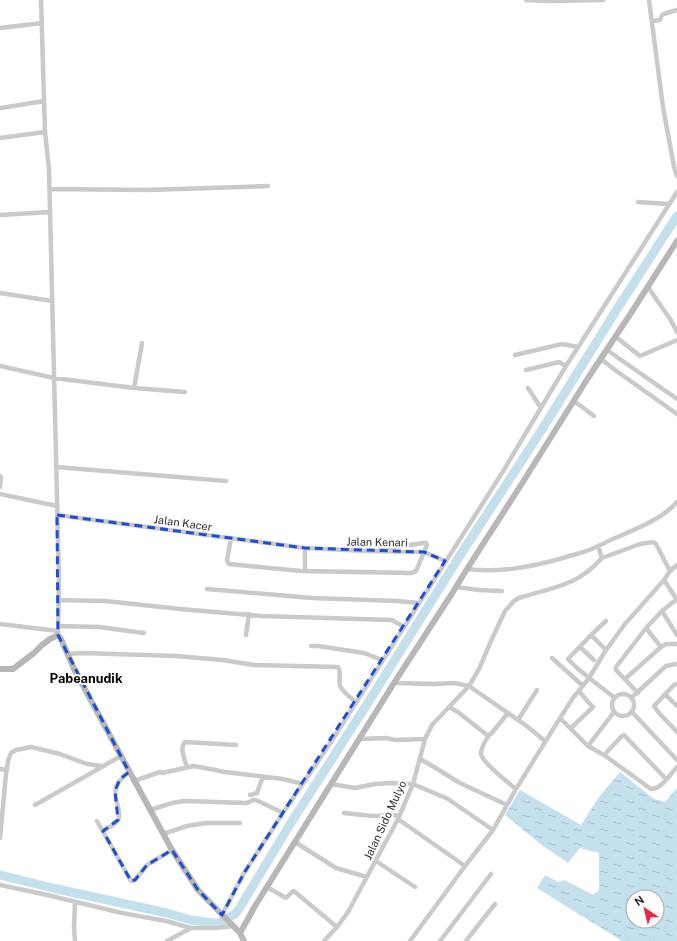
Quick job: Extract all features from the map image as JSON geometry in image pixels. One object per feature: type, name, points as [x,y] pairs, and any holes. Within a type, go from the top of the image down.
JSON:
[{"type":"street","points":[[41,0],[45,132],[49,162],[50,189],[59,578],[58,631],[75,671],[172,850],[198,890],[234,926],[244,941]]},
{"type":"street","points":[[526,0],[603,0]]},
{"type":"street","points":[[649,0],[663,107],[677,176]]},
{"type":"street","points":[[652,21],[660,20],[664,14],[677,10]]},
{"type":"street","points":[[0,28],[42,23]]},
{"type":"street","points":[[1,108],[44,101]]},
{"type":"street","points":[[0,138],[45,132]]},
{"type":"street","points":[[50,189],[148,190],[268,186]]},
{"type":"street","points":[[224,917],[244,873],[331,742],[502,473],[566,366],[677,192]]},
{"type":"street","points":[[638,202],[669,204]]},
{"type":"street","points":[[0,215],[50,212]]},
{"type":"street","points":[[239,941],[240,933],[267,887],[394,682],[677,241]]},
{"type":"street","points":[[648,287],[677,332]]},
{"type":"street","points":[[0,293],[52,301]]},
{"type":"street","points":[[616,337],[640,356],[677,340]]},
{"type":"street","points":[[134,388],[142,343]]},
{"type":"street","points":[[515,356],[562,344],[578,347]]},
{"type":"street","points":[[604,354],[676,398]]},
{"type":"street","points":[[604,354],[615,370],[677,414]]},
{"type":"street","points":[[526,370],[559,362],[566,366]]},
{"type":"street","points":[[0,366],[54,378],[134,388],[185,392]]},
{"type":"street","points":[[528,388],[540,408]]},
{"type":"street","points":[[574,401],[594,416]]},
{"type":"street","points":[[56,467],[226,481]]},
{"type":"street","points":[[0,476],[0,487]]},
{"type":"street","points":[[0,494],[57,506]]},
{"type":"street","points":[[467,568],[496,571],[520,568],[556,560],[590,550],[657,519],[677,502]]},
{"type":"street","name":"Jalan Kacer","points":[[57,515],[306,548]]},
{"type":"street","points":[[231,538],[227,560],[229,564],[305,571],[412,573],[416,571],[427,544],[424,543],[366,551]]},
{"type":"street","points":[[598,546],[602,558],[640,544],[653,542],[656,544],[670,571]]},
{"type":"street","points":[[305,571],[306,548]]},
{"type":"street","name":"Jalan Kenari","points":[[306,548],[424,552],[445,561]]},
{"type":"street","name":"Jalan Sido Mulyo","points":[[324,941],[338,927],[348,912],[399,817],[413,784],[426,738],[432,725],[469,686],[479,669],[505,611],[514,601],[524,596],[561,586],[576,580],[602,558]]},
{"type":"street","points":[[410,941],[493,830],[545,741],[589,678],[606,650],[625,624],[664,580],[670,571],[677,565]]},
{"type":"street","points":[[638,692],[616,670],[616,667],[646,628],[662,611],[677,600],[664,580]]},
{"type":"street","points":[[456,587],[502,591]]},
{"type":"street","points":[[207,589],[312,598],[419,603]]},
{"type":"street","points":[[58,600],[105,601],[248,614],[392,620],[404,627]]},
{"type":"street","points":[[662,611],[677,635]]},
{"type":"street","points":[[246,635],[248,614]]},
{"type":"street","points":[[606,621],[569,658],[569,661],[615,698]]},
{"type":"street","points":[[0,624],[58,631],[99,628],[144,633]]},
{"type":"street","points":[[646,628],[661,647]]},
{"type":"street","points":[[0,669],[13,669],[34,653],[58,631]]},
{"type":"street","points":[[591,635],[606,650]]},
{"type":"street","points":[[625,679],[661,647],[666,644],[677,644]]},
{"type":"street","points":[[311,646],[364,653],[382,660]]},
{"type":"street","points":[[580,647],[594,660]]},
{"type":"street","points":[[67,654],[176,656],[223,660],[254,665],[338,667],[340,671],[340,685],[343,690],[356,702]]},
{"type":"street","points":[[552,658],[583,686]]},
{"type":"street","points":[[631,698],[666,666],[677,664]]},
{"type":"street","points":[[394,682],[469,686],[545,741]]},
{"type":"street","points":[[677,684],[674,685],[654,705],[654,707],[677,732]]},
{"type":"street","points":[[518,720],[537,690]]},
{"type":"street","points":[[570,728],[593,707],[579,691]]},
{"type":"street","points":[[665,694],[677,706]]},
{"type":"street","points":[[621,695],[631,698],[634,705],[632,712],[629,715],[621,716],[614,712],[612,705],[615,698],[621,695]]},
{"type":"street","points":[[449,707],[488,735]]},
{"type":"street","points":[[588,746],[614,712]]},
{"type":"street","points":[[632,712],[677,760]]},
{"type":"street","points":[[508,713],[491,734],[488,735],[480,752],[482,758],[488,765],[516,789]]},
{"type":"street","points":[[560,718],[588,746],[604,755],[651,789],[659,786],[677,767]]},
{"type":"street","points":[[604,755],[624,735],[666,779]]},
{"type":"street","points":[[359,739],[386,738],[396,740],[426,738]]},
{"type":"street","points":[[187,767],[182,750],[182,746],[185,742],[236,746]]},
{"type":"street","points":[[0,838],[2,797],[8,761],[11,753],[16,750],[31,747],[60,754],[87,764],[101,766]]},
{"type":"street","points":[[35,805],[101,766],[121,756]]},
{"type":"street","points":[[420,759],[460,783],[507,805]]},
{"type":"street","points":[[134,781],[160,772],[162,773],[194,766],[230,773],[282,779],[303,784]]},
{"type":"street","points":[[0,769],[7,770]]},
{"type":"street","points":[[103,831],[118,820],[119,813],[115,799],[115,791],[120,779],[129,772]]},
{"type":"street","points":[[250,795],[257,793],[262,776]]},
{"type":"street","points":[[331,784],[355,788],[375,784],[413,784],[448,800],[493,830]]},
{"type":"street","points":[[150,810],[184,801],[247,803],[256,800],[283,813]]},
{"type":"street","points":[[344,813],[399,817],[465,866]]},
{"type":"street","points":[[97,821],[131,881],[135,880],[147,866],[172,850]]},
{"type":"street","points":[[163,834],[187,826],[206,823],[240,823]]},
{"type":"street","points":[[295,842],[336,868],[367,877]]},
{"type":"street","points":[[376,860],[415,887]]},
{"type":"street","points":[[440,941],[491,874]]},
{"type":"street","points":[[0,885],[122,913],[166,921],[191,928],[234,926]]},
{"type":"street","points":[[267,887],[284,897],[287,897],[295,892],[338,927]]},
{"type":"street","points":[[75,902],[75,941]]},
{"type":"street","points":[[466,941],[495,904]]},
{"type":"street","points":[[168,941],[191,928]]},
{"type":"highlighted area","points":[[57,515],[305,548],[424,552],[445,561],[244,873],[222,915],[198,890],[172,850],[147,865],[135,880],[131,881],[103,831],[118,820],[115,791],[120,779],[129,772],[58,635]]},
{"type":"water","points":[[620,772],[654,799],[665,802],[677,788],[677,941],[622,941],[537,888],[545,875],[558,882],[564,880],[593,895],[599,890],[599,853],[580,848],[568,863],[543,846],[505,815],[520,790],[581,825],[599,797]]},
{"type":"waterway","points":[[0,875],[167,913],[191,920],[219,923],[235,914],[459,557],[541,431],[677,216]]},
{"type":"district","name":"Pabeanudik","points":[[86,678]]}]
